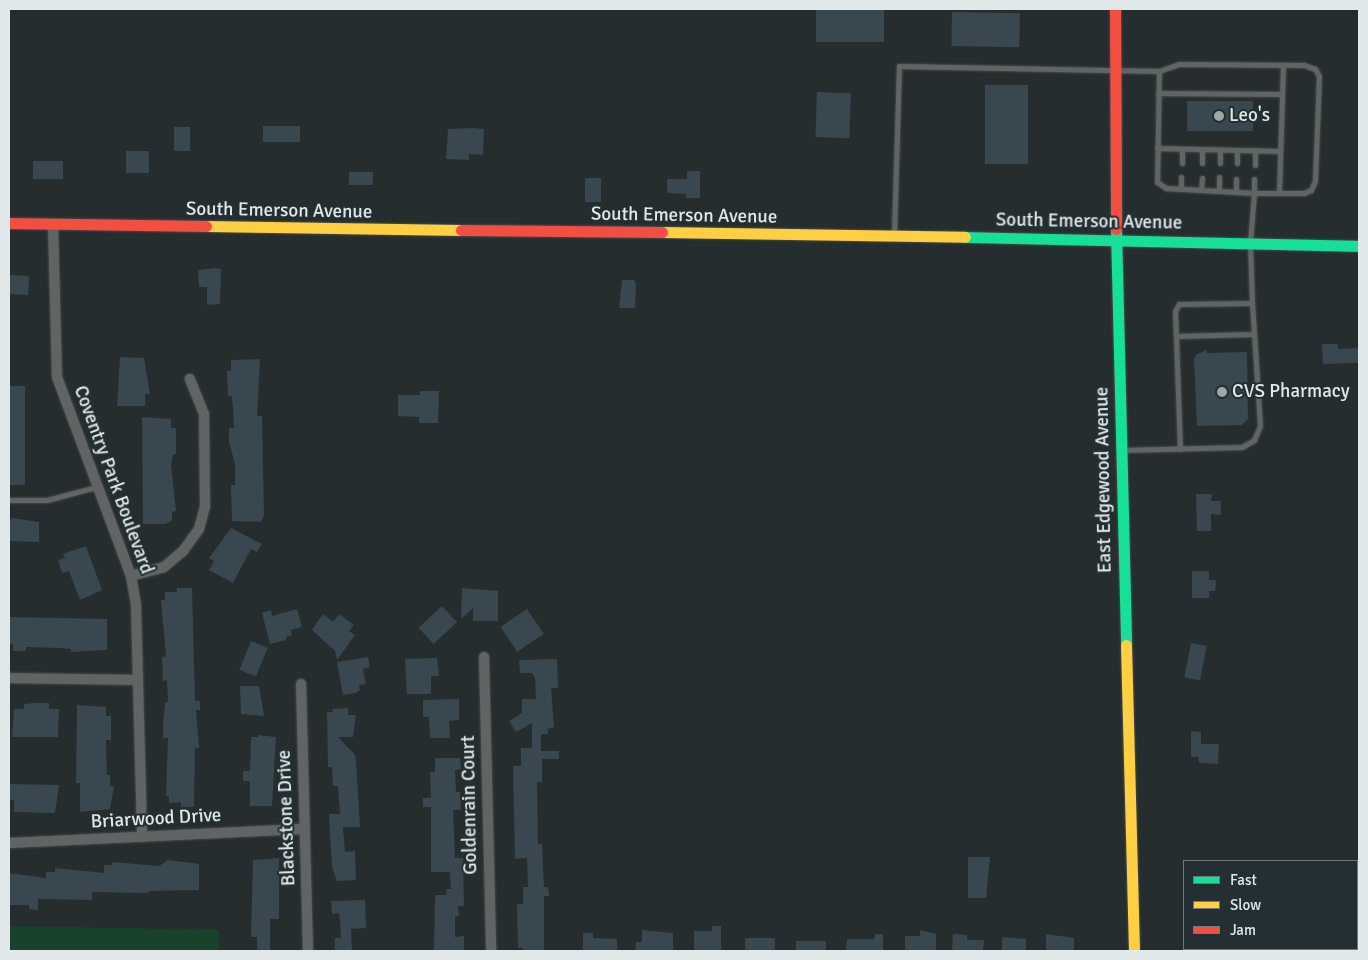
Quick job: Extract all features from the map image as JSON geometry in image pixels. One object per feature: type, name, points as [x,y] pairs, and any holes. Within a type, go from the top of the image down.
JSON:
[{"type":"main road","name":"East Edgewood Avenue","points":[[1115,9],[1116,239],[1134,951]]},
{"type":"main road","name":"South Emerson Avenue","points":[[9,223],[1116,239],[1359,246]]},
{"type":"street","name":"Coventry Park Boulevard","points":[[53,224],[57,376],[96,486],[131,576],[136,605],[142,837]]},
{"type":"street","points":[[131,576],[164,567],[183,551],[199,529],[205,508],[204,414],[190,379]]},
{"type":"street","name":"Goldenrain Court","points":[[484,658],[491,951]]},
{"type":"street","points":[[9,678],[138,680]]},
{"type":"street","name":"Blackstone Drive","points":[[301,684],[308,951]]},
{"type":"street","name":"Briarwood Drive","points":[[9,844],[304,830]]},
{"type":"lane","points":[[894,237],[899,66],[1115,68],[1159,71],[1179,64],[1304,65],[1315,69],[1319,76],[1315,181],[1311,190],[1304,193],[1254,193],[1166,188],[1157,182],[1159,71]]},
{"type":"lane","points":[[1279,193],[1283,65]]},
{"type":"lane","points":[[1158,93],[1282,94]]},
{"type":"lane","points":[[1157,148],[1280,151]]},
{"type":"lane","points":[[1182,149],[1182,163]]},
{"type":"lane","points":[[1202,149],[1202,163]]},
{"type":"lane","points":[[1220,150],[1220,164]]},
{"type":"lane","points":[[1237,150],[1237,163]]},
{"type":"lane","points":[[1255,150],[1255,165]]},
{"type":"lane","points":[[1182,177],[1182,189]]},
{"type":"lane","points":[[1219,177],[1219,191]]},
{"type":"lane","points":[[1201,190],[1202,178]]},
{"type":"lane","points":[[1236,179],[1236,192]]},
{"type":"lane","points":[[1121,450],[1242,447],[1254,440],[1260,426],[1250,243],[1254,179]]},
{"type":"lane","points":[[1180,449],[1175,311],[1179,304],[1252,303]]},
{"type":"lane","points":[[1176,336],[1254,334]]},
{"type":"lane","points":[[9,500],[47,500],[96,486]]},
{"type":"green space","points":[[9,926],[219,930],[219,951],[9,951]]},
{"type":"building","points":[[816,9],[884,9],[884,42],[816,42]]},
{"type":"building","points":[[952,12],[1020,13],[1019,47],[951,46]]},
{"type":"building","points":[[985,85],[1028,85],[1028,164],[985,164]]},
{"type":"building","points":[[817,92],[851,93],[849,138],[815,137]]},
{"type":"building","name":"Leo's","points":[[1187,101],[1253,101],[1253,131],[1187,131]]},
{"type":"building","points":[[263,126],[300,126],[300,142],[263,142]]},
{"type":"building","points":[[174,127],[190,127],[190,151],[174,151]]},
{"type":"building","points":[[448,129],[484,129],[483,155],[469,154],[469,160],[446,159]]},
{"type":"building","points":[[126,151],[149,151],[149,173],[126,173]]},
{"type":"building","points":[[33,161],[63,161],[63,179],[33,179]]},
{"type":"building","points":[[687,171],[700,171],[700,198],[686,198],[686,194],[667,193],[667,179],[687,179]]},
{"type":"building","points":[[349,172],[373,172],[373,185],[349,185]]},
{"type":"building","points":[[585,178],[601,178],[601,202],[585,202]]},
{"type":"building","points":[[221,269],[220,304],[207,305],[207,287],[199,287],[198,270]]},
{"type":"building","points":[[9,275],[29,276],[28,295],[9,294]]},
{"type":"building","points":[[622,280],[634,280],[636,284],[635,308],[619,308]]},
{"type":"building","points":[[1322,344],[1338,344],[1338,349],[1359,348],[1359,363],[1323,364]]},
{"type":"building","name":"CVS Pharmacy","points":[[1207,350],[1207,353],[1247,352],[1248,419],[1242,425],[1197,426],[1194,359],[1197,354]]},
{"type":"building","points":[[120,357],[144,358],[150,394],[145,394],[145,406],[117,406]]},
{"type":"building","points":[[260,359],[257,416],[262,416],[264,515],[261,522],[232,521],[231,485],[235,485],[235,464],[229,442],[229,428],[234,428],[232,396],[228,396],[227,371],[231,371],[231,360]]},
{"type":"building","points":[[9,386],[25,386],[25,485],[9,485]]},
{"type":"building","points":[[420,391],[439,391],[438,423],[419,423],[419,417],[398,416],[398,395],[420,395]]},
{"type":"building","points":[[142,417],[171,419],[171,428],[176,428],[176,454],[173,454],[171,465],[176,511],[172,512],[172,521],[165,524],[143,524]]},
{"type":"building","points":[[1196,494],[1212,494],[1211,501],[1221,501],[1221,515],[1211,514],[1211,531],[1197,531]]},
{"type":"building","points":[[12,518],[39,522],[39,542],[9,541],[9,522]]},
{"type":"building","points":[[231,528],[262,544],[257,552],[251,549],[233,583],[209,570],[214,561],[209,558]]},
{"type":"building","points":[[86,546],[102,590],[80,600],[69,571],[62,573],[58,560],[65,558],[63,554]]},
{"type":"building","points":[[1192,571],[1209,571],[1209,580],[1216,580],[1215,591],[1209,591],[1209,598],[1192,598]]},
{"type":"building","points":[[177,588],[192,588],[195,701],[200,701],[200,710],[196,710],[199,748],[195,748],[194,807],[181,807],[181,802],[169,803],[169,796],[166,796],[168,738],[163,738],[163,725],[165,702],[168,702],[167,680],[163,681],[162,657],[166,656],[161,600],[165,600],[165,592],[177,592]]},
{"type":"building","points":[[462,588],[498,591],[498,621],[473,621],[473,608],[461,619]]},
{"type":"building","points":[[442,606],[457,622],[434,644],[419,628]]},
{"type":"building","points":[[297,609],[302,627],[291,630],[292,635],[286,637],[286,640],[270,644],[262,613],[271,610],[272,616]]},
{"type":"building","points":[[527,609],[544,634],[517,652],[500,627]]},
{"type":"building","points":[[323,614],[333,622],[339,614],[354,625],[349,631],[355,635],[337,660],[335,651],[312,630]]},
{"type":"building","points":[[9,617],[107,619],[107,650],[71,652],[71,649],[26,647],[26,651],[13,651],[13,644],[9,643]]},
{"type":"building","points":[[251,641],[268,648],[256,676],[239,670]]},
{"type":"building","points":[[1191,643],[1207,646],[1200,680],[1184,677]]},
{"type":"building","points":[[368,657],[370,667],[363,669],[366,684],[359,685],[360,690],[356,693],[343,695],[337,662]]},
{"type":"building","points":[[437,658],[439,676],[431,676],[431,694],[407,694],[405,659]]},
{"type":"building","points":[[557,659],[558,688],[551,688],[554,727],[548,729],[548,734],[541,734],[541,751],[559,751],[559,759],[542,759],[542,782],[537,782],[538,844],[542,844],[544,887],[548,887],[549,896],[544,896],[544,951],[523,951],[523,948],[518,948],[517,904],[523,904],[523,887],[528,887],[527,858],[515,859],[513,766],[521,766],[521,748],[532,748],[532,723],[516,732],[509,721],[522,713],[522,699],[536,699],[535,678],[532,673],[520,673],[519,660]]},
{"type":"building","points":[[240,686],[259,686],[264,716],[241,714]]},
{"type":"building","points":[[459,699],[459,720],[449,721],[450,738],[430,738],[429,717],[423,717],[423,700]]},
{"type":"building","points":[[49,703],[49,709],[59,709],[58,737],[12,737],[14,709],[24,709],[24,704]]},
{"type":"building","points":[[77,705],[106,707],[106,716],[111,716],[111,740],[106,740],[107,775],[110,775],[110,786],[114,786],[110,809],[80,812],[80,783],[76,783]]},
{"type":"building","points":[[348,708],[348,715],[356,715],[353,737],[338,737],[355,755],[360,827],[343,827],[345,852],[355,851],[356,880],[337,881],[332,867],[329,814],[340,814],[338,786],[333,786],[332,767],[328,767],[327,712],[333,712],[332,709]]},
{"type":"building","points":[[1191,731],[1201,732],[1201,744],[1219,744],[1218,764],[1199,763],[1198,757],[1191,757]]},
{"type":"building","points":[[258,735],[276,737],[272,806],[250,806],[250,781],[243,781],[243,771],[250,771],[251,737],[258,737]]},
{"type":"building","points":[[435,758],[460,758],[461,769],[455,770],[456,792],[460,792],[461,810],[453,810],[455,858],[463,858],[464,906],[458,906],[459,916],[455,916],[455,937],[464,936],[464,951],[434,951],[435,895],[447,895],[446,889],[451,889],[450,872],[431,872],[431,807],[423,807],[423,798],[431,798],[430,772],[435,772]]},
{"type":"building","points":[[10,784],[59,785],[55,813],[14,812],[14,800],[9,800]]},
{"type":"building","points":[[968,857],[990,857],[986,898],[968,898]]},
{"type":"building","points":[[279,858],[279,919],[270,919],[270,951],[257,951],[257,937],[251,937],[253,860]]},
{"type":"building","points":[[168,860],[199,864],[199,890],[149,891],[148,893],[92,892],[92,900],[38,899],[38,910],[29,909],[29,905],[9,905],[9,873],[46,878],[46,872],[55,872],[55,868],[104,873],[104,865],[112,865],[112,862],[159,866]]},
{"type":"building","points":[[365,900],[366,928],[351,929],[352,951],[335,951],[335,938],[341,938],[340,921],[339,913],[332,914],[331,901]]},
{"type":"building","points":[[712,926],[721,926],[721,951],[694,951],[694,931],[712,931]]},
{"type":"building","points":[[642,930],[673,933],[673,951],[635,951],[636,942],[642,942]]},
{"type":"building","points":[[920,930],[936,934],[936,951],[905,951],[905,936],[920,936]]},
{"type":"building","points":[[583,933],[593,933],[593,938],[617,939],[617,951],[583,951]]},
{"type":"building","points":[[875,934],[883,934],[883,951],[846,951],[847,939],[874,939]]},
{"type":"building","points":[[953,934],[967,935],[967,940],[984,940],[983,951],[952,951]]},
{"type":"building","points":[[1046,934],[1074,938],[1074,951],[1046,951]]},
{"type":"building","points":[[1002,937],[1026,939],[1026,951],[1002,951]]},
{"type":"building","points":[[745,938],[775,938],[775,951],[745,951]]},
{"type":"building","points":[[796,941],[826,941],[826,951],[796,951]]},
{"type":"traffic: fast","points":[[1116,229],[1126,645]]},
{"type":"traffic: fast","points":[[965,237],[1359,246]]},
{"type":"traffic: slow","points":[[206,226],[461,230]]},
{"type":"traffic: slow","points":[[662,232],[965,237]]},
{"type":"traffic: slow","points":[[1126,645],[1134,951]]},
{"type":"traffic: jam","points":[[1115,9],[1116,229]]},
{"type":"traffic: jam","points":[[9,223],[206,226]]},
{"type":"traffic: jam","points":[[461,230],[662,232]]},
{"type":"place","name":"Leo's","points":[[1219,116]]},
{"type":"place","name":"CVS Pharmacy","points":[[1222,392]]}]
